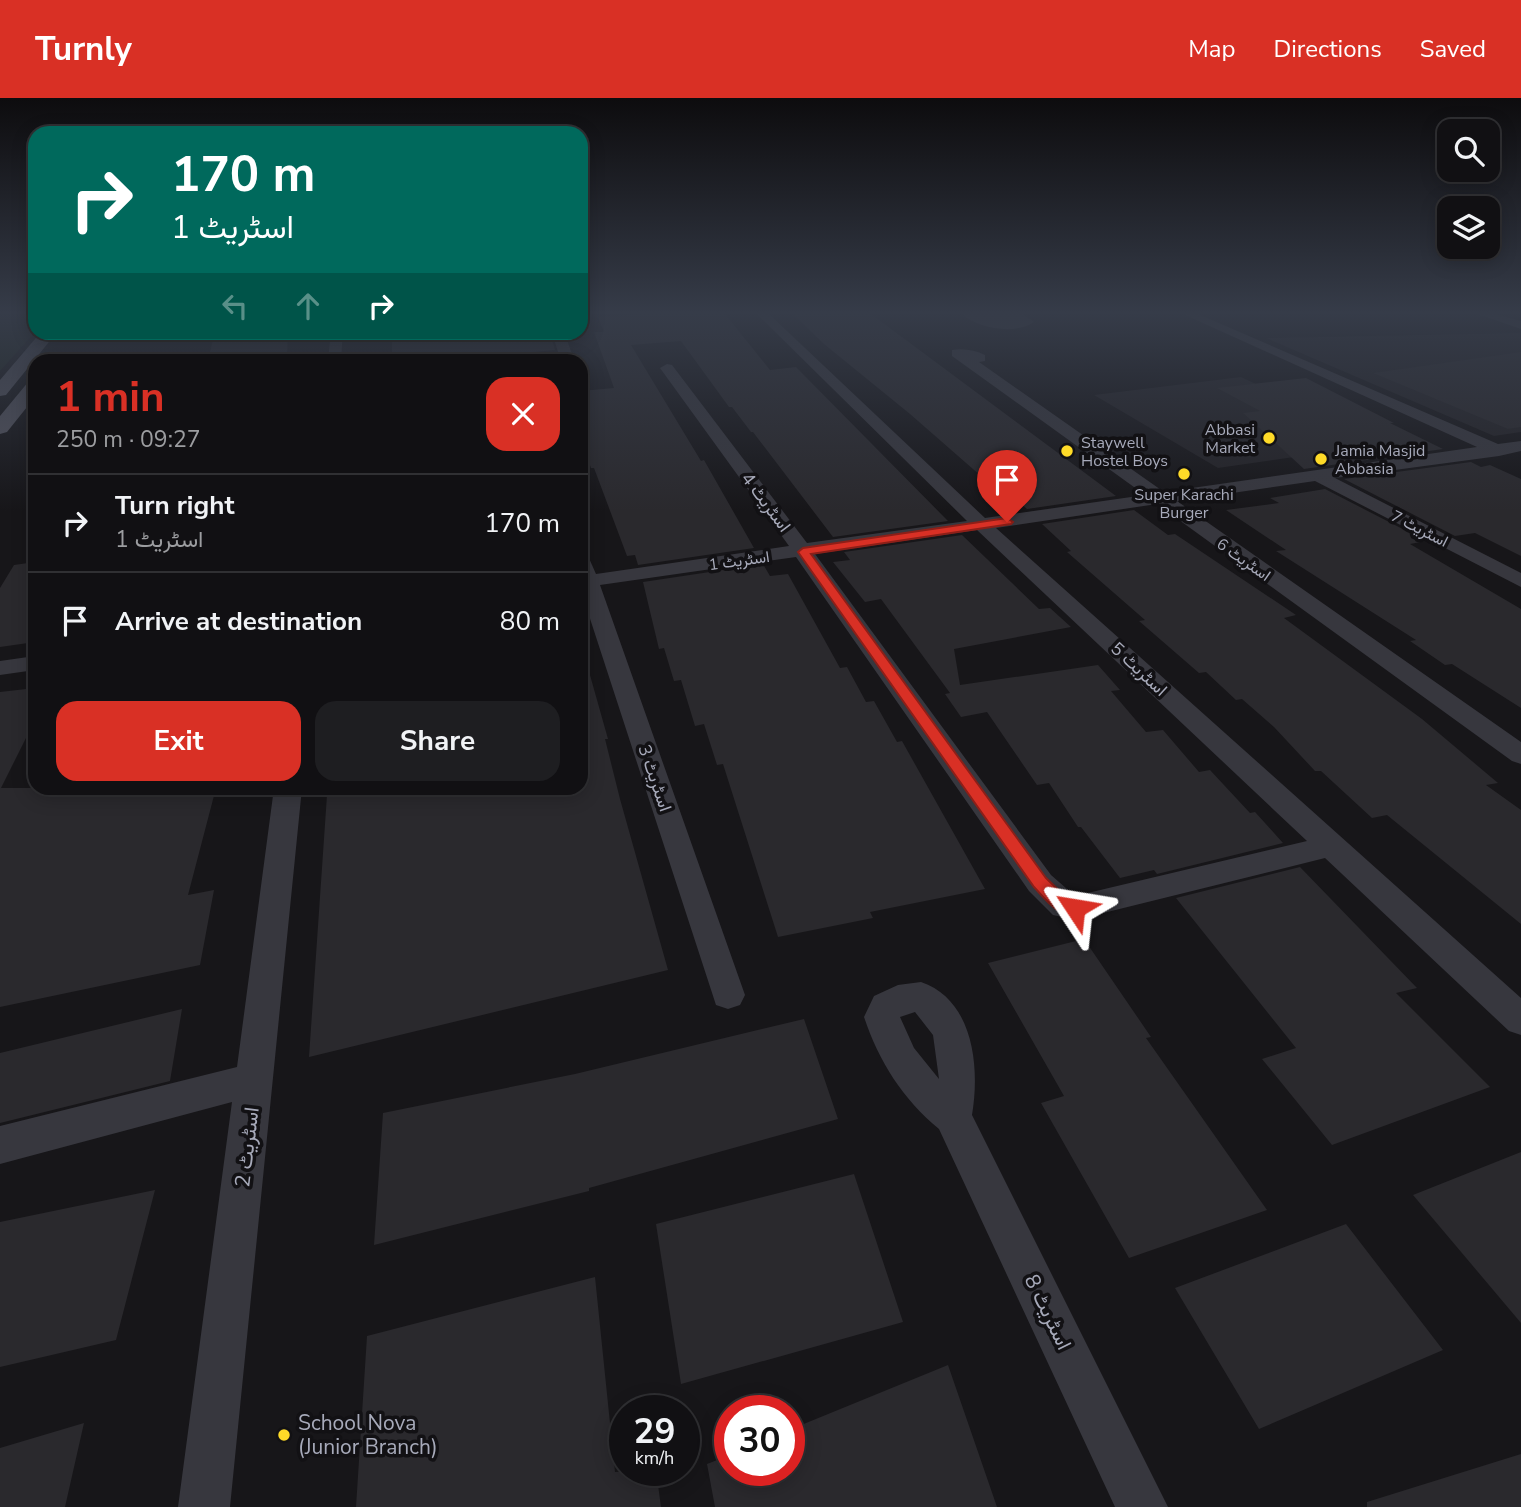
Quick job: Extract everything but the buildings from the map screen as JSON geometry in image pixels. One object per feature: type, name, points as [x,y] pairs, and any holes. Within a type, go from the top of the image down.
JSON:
[{"type":"main road","points":[[0,428],[28,394]]},
{"type":"street","name":"اسٹریٹ 4","points":[[676,380],[803,552],[1040,883],[1064,906],[1075,908],[1331,846]]},
{"type":"street","name":"اسٹریٹ 5","points":[[831,380],[982,525],[1521,1020]]},
{"type":"street","name":"اسٹریٹ 6","points":[[994,380],[1521,755]]},
{"type":"street","points":[[1338,380],[1521,461]]},
{"type":"street","name":"اسٹریٹ 1","points":[[588,574],[803,552],[1521,446]]},
{"type":"street","name":"اسٹریٹ 7","points":[[1318,476],[1521,581]]},
{"type":"street","name":"اسٹریٹ 3","points":[[588,589],[728,995]]},
{"type":"street","points":[[0,668],[28,664]]},
{"type":"street","name":"اسٹریٹ 2","points":[[204,1507],[287,795]]},
{"type":"street","points":[[0,1145],[256,1079]]},
{"type":"street","name":"اسٹریٹ 8","points":[[953,1116],[1142,1507]]},
{"type":"shaded area","name":"Abbasi Market","points":[[1219,380],[1247,380],[1385,444],[1218,468],[1094,395]]},
{"type":"shaded area","points":[[1363,380],[1521,380],[1521,432],[1494,436]]},
{"type":"place","name":"Abbasi Market","points":[[1269,438]]},
{"type":"place","name":"Staywell Hostel Boys","points":[[1067,451]]},
{"type":"place","name":"Jamia Masjid Abbasia","points":[[1321,459]]},
{"type":"place","name":"Super Karachi Burger","points":[[1184,474]]},
{"type":"place","name":"School Nova (Junior Branch)","points":[[284,1435]]},
{"type":"route","points":[[1007,522],[803,552],[1040,883],[1064,906],[1075,908]]}]
